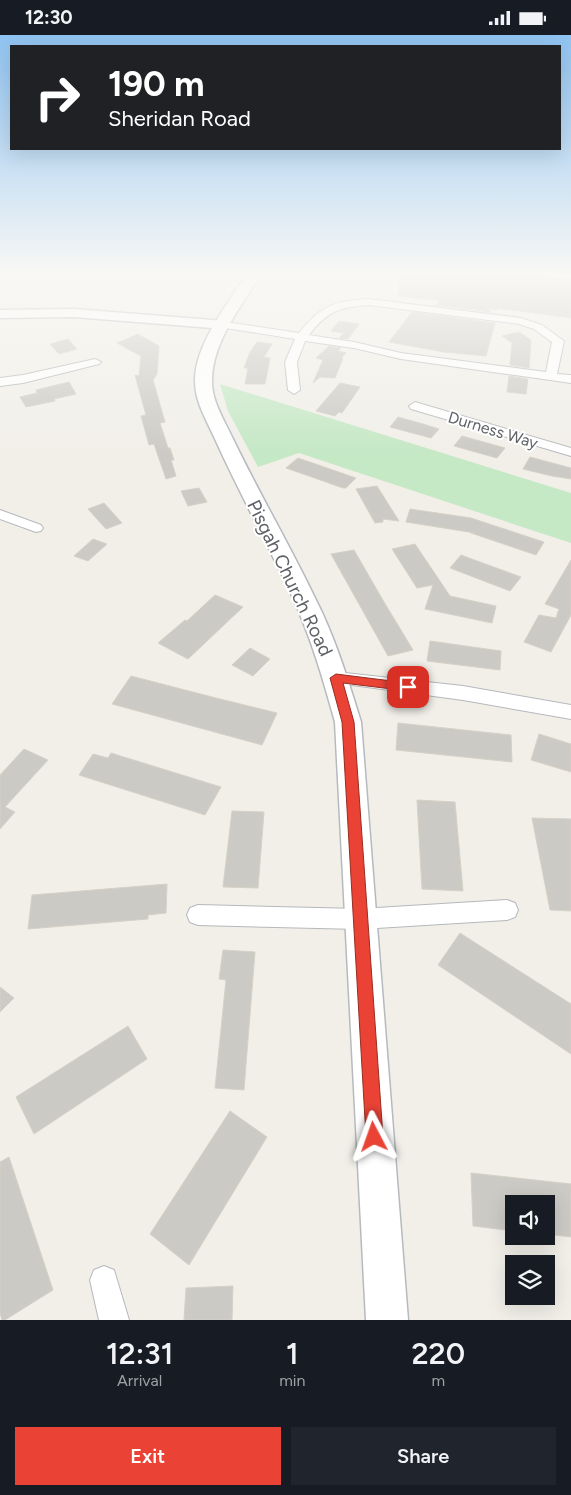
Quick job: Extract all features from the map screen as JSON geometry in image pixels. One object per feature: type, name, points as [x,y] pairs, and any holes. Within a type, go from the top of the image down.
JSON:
[{"type":"main road","name":"Pisgah Church Road","points":[[219,334],[212,346],[205,366],[203,382],[206,398],[259,514],[304,597],[336,678],[348,722],[387,1320]]},
{"type":"street","points":[[289,334],[354,345],[401,356],[571,379]]},
{"type":"street","points":[[548,334],[558,341],[551,376]]},
{"type":"street","points":[[294,389],[291,362],[297,344],[303,336]]},
{"type":"street","points":[[0,382],[23,379],[95,362]]},
{"type":"street","name":"Durness Way","points":[[415,406],[571,452]]},
{"type":"street","points":[[0,515],[36,528]]},
{"type":"street","points":[[336,678],[463,693],[571,712]]},
{"type":"street","points":[[198,915],[360,919],[508,910]]},
{"type":"street","points":[[104,1280],[114,1320]]},
{"type":"green space","points":[[220,384],[571,493],[571,543],[299,453],[258,467],[228,411]]},
{"type":"building","points":[[138,334],[159,346],[157,374],[153,380],[165,422],[160,423],[174,460],[171,460],[176,476],[166,479],[154,444],[149,445],[141,416],[146,415],[135,375],[139,376],[141,356],[117,343]]},
{"type":"building","points":[[343,334],[352,334],[348,339],[339,338]]},
{"type":"building","points":[[395,334],[492,334],[486,356],[444,352],[389,342]]},
{"type":"building","points":[[522,334],[531,340],[529,368],[510,365],[512,343],[502,336]]},
{"type":"building","points":[[68,339],[77,349],[59,354],[50,344]]},
{"type":"building","points":[[257,342],[272,344],[264,357],[270,358],[265,384],[245,384],[248,368],[244,368],[250,352]]},
{"type":"building","points":[[329,346],[341,348],[338,351],[346,353],[341,358],[343,358],[335,378],[320,377],[313,383],[323,360],[316,358]]},
{"type":"building","points":[[509,376],[528,379],[526,394],[507,392]]},
{"type":"building","points":[[69,382],[76,394],[54,399],[55,401],[26,407],[20,397],[37,393],[36,390]]},
{"type":"building","points":[[340,383],[360,387],[342,413],[339,412],[335,416],[316,411]]},
{"type":"building","points":[[398,417],[439,429],[431,438],[390,427]]},
{"type":"building","points":[[462,436],[505,448],[497,458],[454,446]]},
{"type":"building","points":[[530,457],[571,468],[571,479],[523,469]]},
{"type":"building","points":[[298,458],[356,478],[346,488],[343,488],[286,468]]},
{"type":"building","points":[[377,486],[399,521],[383,519],[383,522],[375,523],[356,489]]},
{"type":"building","points":[[199,488],[207,502],[188,506],[181,491]]},
{"type":"building","points":[[104,503],[122,523],[106,529],[88,509]]},
{"type":"building","points":[[410,509],[471,518],[544,542],[536,555],[471,533],[475,533],[406,522]]},
{"type":"building","points":[[93,539],[107,544],[88,561],[74,556]]},
{"type":"building","points":[[415,544],[450,596],[496,606],[492,623],[425,609],[433,585],[417,588],[392,549]]},
{"type":"building","points":[[354,550],[413,650],[388,656],[331,554]]},
{"type":"building","points":[[461,555],[521,577],[510,591],[450,568]]},
{"type":"building","points":[[571,560],[571,615],[551,652],[524,642],[539,615],[556,618],[559,609],[545,604]]},
{"type":"building","points":[[215,595],[243,607],[188,659],[158,643],[185,620],[187,621]]},
{"type":"building","points":[[430,641],[501,651],[500,670],[427,661]]},
{"type":"building","points":[[250,648],[270,659],[253,676],[232,665]]},
{"type":"building","points":[[131,676],[277,713],[262,745],[112,704]]},
{"type":"building","points":[[398,723],[511,735],[512,762],[396,750]]},
{"type":"building","points":[[539,734],[571,744],[571,772],[531,760]]},
{"type":"building","points":[[24,749],[48,760],[5,807],[15,812],[0,829],[0,775]]},
{"type":"building","points":[[111,753],[221,787],[205,815],[79,775],[93,754],[108,758]]},
{"type":"building","points":[[417,800],[455,802],[463,891],[422,889]]},
{"type":"building","points":[[232,811],[264,812],[258,888],[223,887]]},
{"type":"building","points":[[532,818],[571,819],[571,911],[550,910]]},
{"type":"building","points":[[167,884],[166,913],[148,915],[148,919],[28,929],[32,895]]},
{"type":"building","points":[[460,933],[571,1004],[571,1054],[438,965]]},
{"type":"building","points":[[223,950],[255,952],[244,1090],[215,1088],[226,980],[219,979]]},
{"type":"building","points":[[0,987],[14,998],[0,1012]]},
{"type":"building","points":[[128,1026],[147,1059],[34,1134],[16,1097]]},
{"type":"building","points":[[230,1111],[267,1137],[189,1265],[150,1234]]},
{"type":"building","points":[[9,1157],[53,1290],[5,1320],[2,1320],[0,1313],[0,1162]]},
{"type":"building","points":[[471,1173],[571,1184],[571,1237],[555,1235],[555,1195],[505,1195],[505,1230],[473,1226]]},
{"type":"building","points":[[233,1286],[232,1320],[184,1320],[186,1288]]},
{"type":"route","points":[[374,1137],[348,722],[336,678],[408,687]]}]
